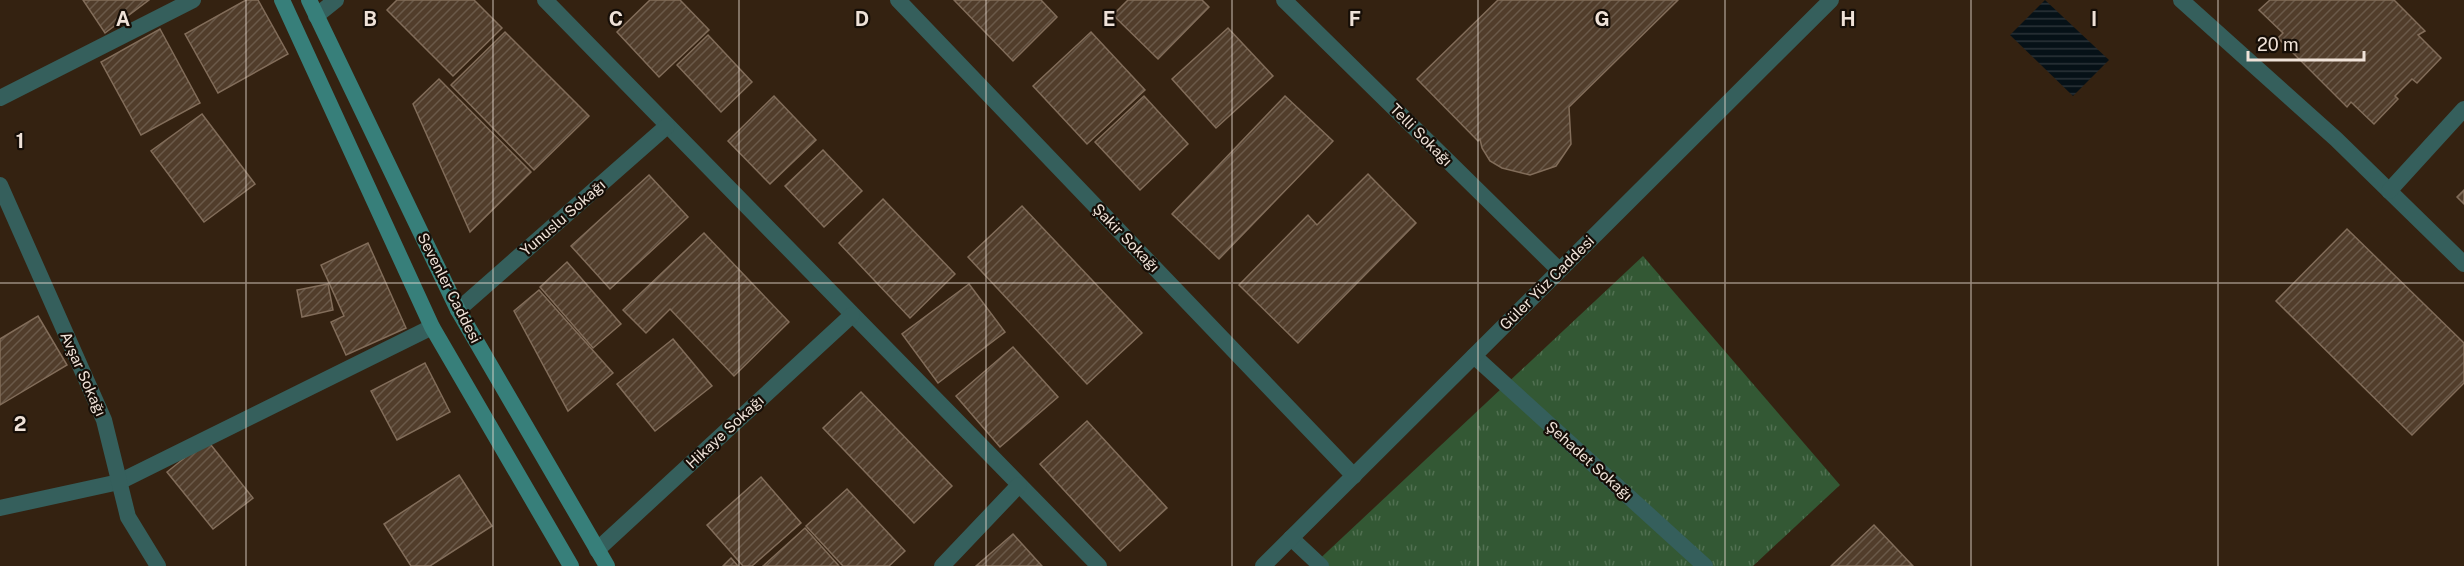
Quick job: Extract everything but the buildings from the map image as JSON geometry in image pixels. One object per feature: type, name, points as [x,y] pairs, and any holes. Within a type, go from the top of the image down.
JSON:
[{"type":"main road","name":"Sevenler Caddesi","points":[[282,0],[432,327],[571,566]]},
{"type":"main road","name":"Sevenler Caddesi","points":[[309,0],[458,310],[607,566]]},
{"type":"main road","points":[[293,25],[316,16]]},
{"type":"street","points":[[0,98],[193,0]]},
{"type":"street","points":[[316,16],[336,0]]},
{"type":"street","points":[[545,0],[1099,566]]},
{"type":"street","name":"Şakir Sokağı","points":[[898,0],[1354,476]]},
{"type":"street","name":"Telli Sokağı","points":[[1284,0],[1559,270]]},
{"type":"street","name":"Güler Yüz Caddesi","points":[[1263,566],[1831,0]]},
{"type":"street","points":[[2181,0],[2336,139],[2464,264]]},
{"type":"street","points":[[2389,191],[2464,109]]},
{"type":"street","name":"Yunuslu Sokağı","points":[[458,310],[667,126]]},
{"type":"street","name":"Avşar Sokağı","points":[[0,184],[104,420],[128,517],[158,566]]},
{"type":"street","name":"Hikaye Sokağı","points":[[597,550],[852,315]]},
{"type":"street","points":[[0,508],[119,482],[432,327]]},
{"type":"street","name":"Şehadet Sokağı","points":[[1474,356],[1705,566]]},
{"type":"street","points":[[942,566],[1020,486]]},
{"type":"street","points":[[1291,538],[1321,566]]},
{"type":"green space","points":[[1643,256],[1840,485],[1753,566],[1312,566]]},
{"type":"shaded area","points":[[2045,0],[2109,60],[2073,96],[2010,35]]}]
